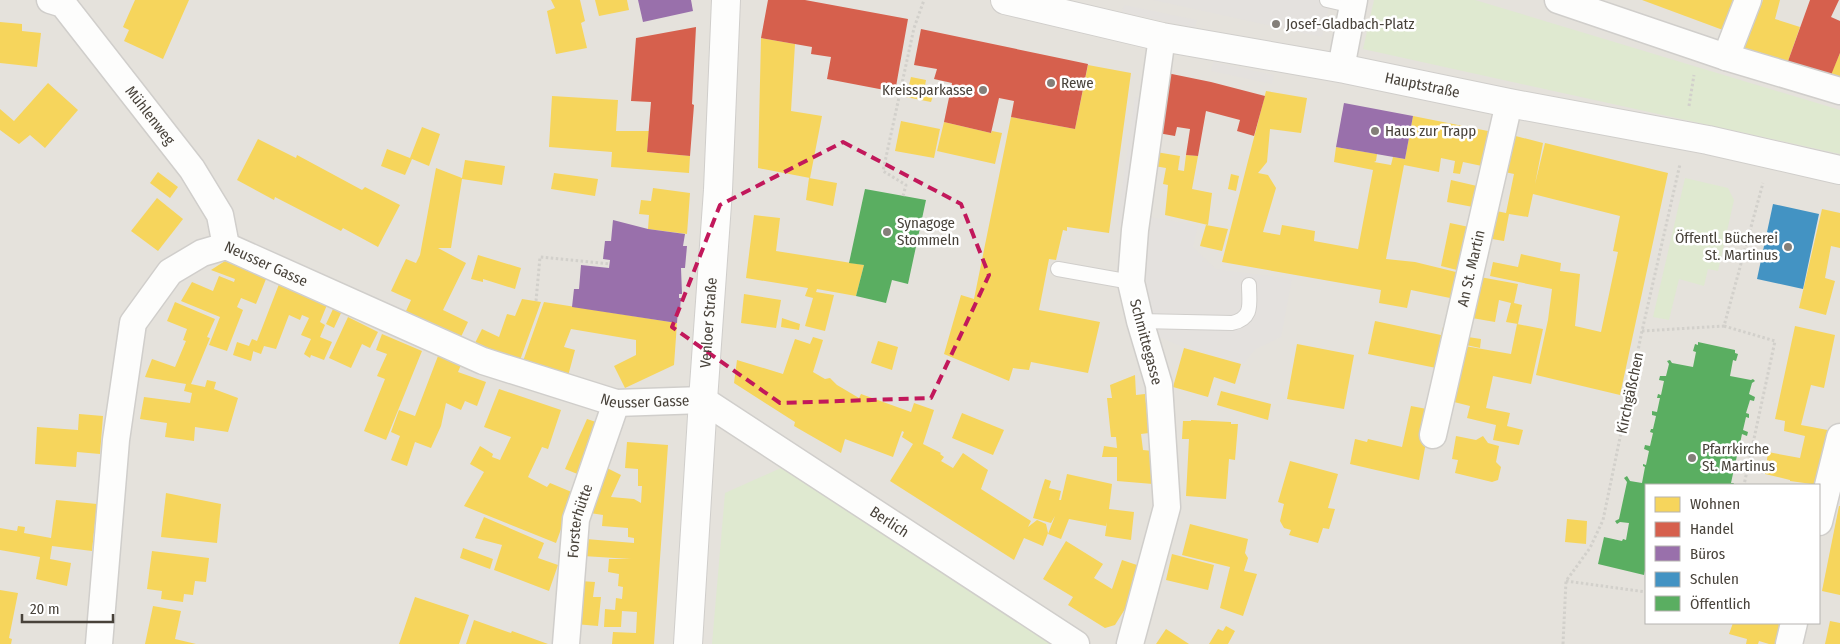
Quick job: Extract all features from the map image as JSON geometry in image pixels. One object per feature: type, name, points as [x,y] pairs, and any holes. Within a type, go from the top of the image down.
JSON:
[{"type":"street","name":"Mühlenweg","points":[[50,0],[63,4],[192,169],[220,214],[226,246]]},
{"type":"street","name":"Venloer Straße","points":[[688,644],[718,190],[726,0]]},
{"type":"street","name":"Hauptstraße","points":[[1006,0],[1162,37],[1341,68],[1509,103],[1692,137],[1770,156],[1840,170]]},
{"type":"street","points":[[1558,0],[1726,57],[1840,91]]},
{"type":"street","points":[[1726,57],[1748,0]]},
{"type":"street","points":[[1341,68],[1354,3]]},
{"type":"street","name":"Schmittegasse","points":[[1130,644],[1167,507],[1159,385],[1140,321],[1131,282],[1135,230],[1162,37]]},
{"type":"street","name":"An St. Martin","points":[[1433,434],[1509,103]]},
{"type":"street","name":"Neusser Gasse","points":[[99,644],[116,440],[133,324],[170,272],[202,253],[226,246],[483,361],[616,403],[703,400]]},
{"type":"street","name":"Berlich","points":[[703,400],[1076,644]]},
{"type":"street","name":"Forsterhütte","points":[[566,644],[576,519],[616,403]]},
{"type":"street","points":[[1820,518],[1840,437]]},
{"type":"street","points":[[1789,644],[1794,624]]},
{"type":"lane","points":[[1327,0],[1354,3]]},
{"type":"lane","points":[[1058,270],[1131,282]]},
{"type":"lane","points":[[1140,321],[1232,323],[1242,321],[1249,312],[1249,284]]},
{"type":"path","points":[[903,196],[906,185],[884,171],[914,28],[924,0]]},
{"type":"path","points":[[1692,137],[1695,122],[1688,112],[1699,48]]},
{"type":"path","name":"Kirchgäßchen","points":[[1566,581],[1590,548],[1603,520],[1642,331],[1680,163],[1688,154],[1692,137]]},
{"type":"path","points":[[1724,326],[1770,156]]},
{"type":"path","points":[[536,301],[540,257],[610,264]]},
{"type":"path","points":[[1642,331],[1724,326],[1775,341],[1744,484]]},
{"type":"path","points":[[1563,644],[1566,581],[1645,592]]},
{"type":"highlighted area","points":[[843,142],[961,204],[989,275],[931,398],[780,403],[672,327],[720,205]]},
{"type":"shaded area","points":[[0,0],[1840,0],[1840,644],[0,644]]},
{"type":"shaded area","points":[[1153,0],[1331,0],[1322,37]]},
{"type":"shaded area","points":[[1124,5],[1197,20],[1195,28],[1122,12]]},
{"type":"shaded area","points":[[1213,62],[1274,75],[1272,84],[1211,71]]},
{"type":"shaded area","points":[[1135,97],[1144,99],[1127,226],[1117,225]]},
{"type":"shaded area","points":[[1149,217],[1198,225],[1193,247],[1216,269],[1292,279],[1281,337],[1256,349],[1243,364],[1183,347],[1159,337],[1144,288]]},
{"type":"green space","points":[[1374,0],[1475,0],[1840,110],[1840,154],[1363,49]]},
{"type":"green space","points":[[1685,178],[1728,188],[1734,200],[1718,271],[1708,269],[1704,286],[1679,279],[1669,320],[1653,317]]},
{"type":"green space","points":[[781,468],[1063,644],[712,644],[725,493]]},
{"type":"building: Wohnen","points":[[135,0],[189,0],[163,59],[124,41],[129,30],[123,27]]},
{"type":"building: Wohnen","points":[[551,0],[580,0],[585,21],[581,23],[587,48],[556,54],[547,11],[555,8]]},
{"type":"building: Wohnen","points":[[595,0],[627,0],[629,10],[599,16]]},
{"type":"building: Wohnen","points":[[1642,0],[1744,0],[1731,33]]},
{"type":"building: Wohnen","points":[[1763,0],[1780,0],[1775,19],[1800,27],[1787,64],[1744,49]]},
{"type":"building: Wohnen","points":[[0,22],[22,24],[22,31],[41,33],[37,67],[0,63]]},
{"type":"building: Wohnen","points":[[761,38],[795,44],[791,111],[822,116],[810,178],[758,168]]},
{"type":"building: Wohnen","points":[[1840,53],[1840,80],[1830,76]]},
{"type":"building: Wohnen","points":[[1088,65],[1131,73],[1109,233],[1067,227],[1067,231],[1063,230],[1056,260],[1049,259],[1039,310],[1100,322],[1088,373],[1031,362],[1029,370],[1013,368],[1009,381],[944,354],[961,295],[974,299],[1011,117],[1075,129]]},
{"type":"building: Wohnen","points":[[911,77],[926,80],[924,91],[934,93],[931,102],[906,97]]},
{"type":"building: Wohnen","points":[[48,83],[78,110],[45,148],[30,135],[19,144],[0,130],[0,109],[14,121]]},
{"type":"building: Wohnen","points":[[1266,91],[1307,98],[1301,133],[1270,129],[1267,162],[1258,173],[1268,175],[1276,188],[1263,232],[1280,235],[1282,225],[1315,231],[1314,241],[1358,249],[1373,170],[1334,162],[1336,147],[1377,154],[1376,161],[1374,162],[1391,165],[1393,157],[1405,159],[1413,116],[1488,131],[1482,166],[1463,162],[1460,174],[1453,173],[1455,161],[1441,158],[1439,172],[1404,165],[1386,259],[1415,262],[1460,273],[1455,299],[1411,290],[1407,308],[1379,303],[1381,290],[1222,262]]},
{"type":"building: Wohnen","points":[[552,96],[618,100],[616,131],[649,131],[647,152],[690,156],[689,173],[611,167],[612,152],[549,147]]},
{"type":"building: Wohnen","points":[[901,121],[940,129],[934,158],[895,151]]},
{"type":"building: Wohnen","points":[[944,122],[991,133],[992,131],[1002,133],[995,164],[937,151]]},
{"type":"building: Wohnen","points":[[422,127],[440,134],[429,166],[412,159],[405,175],[381,166],[387,149],[410,158]]},
{"type":"building: Wohnen","points":[[1508,134],[1543,143],[1535,184],[1545,143],[1668,173],[1620,395],[1536,375],[1548,320],[1552,289],[1490,276],[1493,262],[1518,267],[1521,254],[1561,263],[1560,271],[1580,274],[1575,326],[1601,332],[1618,252],[1613,251],[1620,216],[1533,194],[1528,217],[1509,214],[1504,241],[1486,238],[1492,210],[1506,213],[1514,174],[1500,171]]},
{"type":"building: Wohnen","points":[[258,139],[296,158],[297,155],[362,190],[365,187],[400,205],[378,247],[343,228],[341,231],[275,197],[274,200],[237,180]]},
{"type":"building: Wohnen","points":[[1156,152],[1180,156],[1178,170],[1184,171],[1186,155],[1198,156],[1192,189],[1212,193],[1208,225],[1165,215],[1168,185],[1163,184],[1166,168],[1154,166]]},
{"type":"building: Wohnen","points":[[465,160],[505,166],[502,185],[462,179],[451,248],[438,248],[466,263],[443,310],[468,322],[460,339],[406,311],[411,300],[391,291],[406,259],[416,263],[420,255],[436,168],[462,178]]},
{"type":"building: Wohnen","points":[[158,172],[178,187],[170,198],[150,183]]},
{"type":"building: Wohnen","points":[[554,173],[598,179],[595,196],[551,189]]},
{"type":"building: Wohnen","points":[[1231,174],[1239,176],[1236,191],[1228,189]]},
{"type":"building: Wohnen","points":[[809,178],[837,183],[833,206],[806,200]]},
{"type":"building: Wohnen","points":[[1451,180],[1477,186],[1473,207],[1447,202]]},
{"type":"building: Wohnen","points":[[653,188],[690,193],[687,234],[648,229],[649,215],[639,214],[641,200],[651,201]]},
{"type":"building: Wohnen","points":[[157,198],[183,219],[158,251],[131,231]]},
{"type":"building: Wohnen","points":[[1822,209],[1840,213],[1840,248],[1831,246],[1825,278],[1835,281],[1826,315],[1799,308]]},
{"type":"building: Wohnen","points":[[754,215],[780,218],[776,251],[864,265],[856,296],[817,289],[816,292],[834,295],[825,331],[805,326],[813,298],[805,296],[808,288],[746,278]]},
{"type":"building: Wohnen","points":[[1450,223],[1469,227],[1461,271],[1441,266]]},
{"type":"building: Wohnen","points":[[1206,225],[1228,229],[1222,251],[1200,246]]},
{"type":"building: Wohnen","points":[[478,255],[521,268],[515,289],[483,279],[483,282],[471,279]]},
{"type":"building: Wohnen","points":[[225,261],[240,267],[241,264],[268,274],[256,304],[241,298],[237,307],[243,310],[227,351],[209,345],[220,317],[181,301],[192,282],[213,291],[219,276],[234,282],[235,279],[211,270]]},
{"type":"building: Wohnen","points":[[1480,277],[1518,284],[1514,303],[1522,305],[1518,324],[1506,322],[1511,303],[1499,300],[1495,322],[1472,318]]},
{"type":"building: Wohnen","points":[[281,279],[329,300],[320,322],[325,325],[320,337],[332,342],[324,360],[311,355],[310,358],[304,354],[311,339],[301,335],[309,318],[302,315],[300,320],[289,315],[276,349],[264,346],[261,354],[253,351],[251,361],[233,355],[237,342],[249,346],[252,339],[257,341]]},
{"type":"building: Wohnen","points":[[744,294],[781,300],[776,328],[741,323]]},
{"type":"building: Wohnen","points":[[522,299],[541,302],[519,363],[474,345],[482,329],[499,337],[507,314],[515,316]]},
{"type":"building: Wohnen","points":[[175,302],[215,319],[207,337],[210,338],[191,384],[205,387],[207,380],[216,382],[214,389],[238,398],[228,432],[195,427],[194,441],[165,437],[167,423],[140,419],[144,397],[190,403],[192,393],[184,391],[186,384],[145,377],[152,359],[175,367],[186,341],[183,340],[187,329],[167,321]]},
{"type":"building: Wohnen","points":[[544,302],[677,323],[674,365],[625,388],[614,366],[636,355],[636,340],[571,329],[564,347],[575,350],[568,376],[522,364]]},
{"type":"building: Wohnen","points":[[333,309],[341,313],[334,328],[326,324]]},
{"type":"building: Wohnen","points":[[348,317],[378,332],[370,348],[362,344],[351,368],[329,358]]},
{"type":"building: Wohnen","points":[[782,318],[800,324],[799,330],[781,327]]},
{"type":"building: Wohnen","points":[[1375,321],[1441,335],[1443,327],[1447,328],[1441,369],[1368,354]]},
{"type":"building: Wohnen","points":[[1517,324],[1543,329],[1531,384],[1493,376],[1486,408],[1510,413],[1507,426],[1523,430],[1519,445],[1493,440],[1496,425],[1467,418],[1470,406],[1454,402],[1465,346],[1511,354]]},
{"type":"building: Wohnen","points":[[1795,326],[1835,335],[1824,388],[1811,385],[1801,425],[1833,431],[1819,484],[1790,481],[1765,474],[1768,452],[1800,458],[1805,436],[1784,431],[1785,421],[1775,419]]},
{"type":"building: Wohnen","points":[[382,334],[422,351],[386,440],[364,431],[385,379],[377,376],[387,354],[376,350]]},
{"type":"building: Wohnen","points":[[813,337],[823,340],[813,372],[825,379],[830,378],[837,385],[859,398],[861,394],[911,412],[914,403],[934,410],[923,444],[941,453],[944,457],[941,461],[953,468],[963,453],[988,470],[981,489],[1031,521],[1028,527],[1037,520],[1046,524],[1048,533],[1043,546],[1024,538],[1014,560],[890,481],[913,444],[902,437],[904,432],[902,431],[893,457],[845,439],[841,453],[794,426],[795,422],[734,383],[737,360],[783,374],[795,339],[810,344]]},
{"type":"building: Wohnen","points":[[1468,337],[1481,339],[1480,348],[1466,345]]},
{"type":"building: Wohnen","points":[[878,341],[898,347],[892,370],[871,363]]},
{"type":"building: Wohnen","points":[[1297,344],[1354,355],[1344,409],[1287,399]]},
{"type":"building: Wohnen","points":[[1184,348],[1241,364],[1235,384],[1214,377],[1208,397],[1173,387]]},
{"type":"building: Wohnen","points":[[438,356],[461,365],[458,372],[486,382],[477,406],[465,401],[461,410],[446,403],[441,426],[431,448],[415,442],[407,466],[391,460],[400,436],[391,432],[399,410],[415,416]]},
{"type":"building: Wohnen","points":[[1135,375],[1136,395],[1145,394],[1149,433],[1141,434],[1143,450],[1153,451],[1153,484],[1117,481],[1117,457],[1102,457],[1104,446],[1117,448],[1116,437],[1111,437],[1107,398],[1112,398],[1110,385]]},
{"type":"building: Wohnen","points":[[499,389],[561,410],[548,449],[542,447],[528,477],[547,487],[550,483],[574,493],[556,543],[464,506],[484,472],[470,464],[480,446],[493,454],[492,457],[500,460],[511,437],[484,427]]},
{"type":"building: Wohnen","points":[[1221,391],[1271,404],[1268,420],[1217,405]]},
{"type":"building: Wohnen","points":[[1411,406],[1432,410],[1419,480],[1350,464],[1355,439],[1367,442],[1368,439],[1402,447]]},
{"type":"building: Wohnen","points":[[962,413],[1004,430],[993,455],[952,438]]},
{"type":"building: Wohnen","points":[[79,414],[103,416],[100,454],[77,452],[76,467],[35,464],[37,427],[78,430]]},
{"type":"building: Wohnen","points":[[587,419],[599,423],[580,475],[565,469]]},
{"type":"building: Wohnen","points":[[1183,421],[1238,424],[1235,460],[1229,459],[1226,499],[1186,496],[1189,439],[1182,439]]},
{"type":"building: Wohnen","points":[[1456,436],[1476,440],[1483,436],[1488,443],[1499,446],[1496,462],[1501,467],[1498,480],[1492,482],[1455,473],[1458,460],[1452,459]]},
{"type":"building: Wohnen","points":[[627,442],[668,445],[654,644],[612,644],[613,632],[636,633],[637,612],[622,611],[621,627],[604,627],[605,609],[615,610],[616,598],[622,599],[623,587],[618,586],[619,574],[608,572],[609,559],[631,559],[583,556],[586,539],[634,543],[634,538],[628,537],[628,528],[602,526],[603,515],[590,513],[605,467],[621,475],[611,497],[634,499],[641,503],[642,486],[638,486],[638,469],[625,468]]},
{"type":"building: Wohnen","points":[[1290,461],[1338,474],[1328,508],[1335,509],[1329,529],[1323,528],[1318,543],[1289,535],[1291,530],[1284,528],[1280,521],[1284,504],[1278,502]]},
{"type":"building: Wohnen","points":[[1067,474],[1112,484],[1109,509],[1134,512],[1131,540],[1105,536],[1107,522],[1106,526],[1069,519],[1061,539],[1048,534],[1055,516],[1051,523],[1033,518],[1043,485],[1045,479],[1051,481],[1049,488],[1061,491],[1059,500],[1061,500]]},
{"type":"building: Wohnen","points":[[166,493],[221,504],[217,543],[161,537]]},
{"type":"building: Wohnen","points":[[56,500],[97,504],[92,551],[52,546],[50,559],[71,563],[67,586],[36,579],[40,557],[0,550],[0,528],[17,531],[18,526],[25,527],[24,533],[51,538]]},
{"type":"building: Wohnen","points":[[1840,506],[1840,595],[1822,591]]},
{"type":"building: Wohnen","points":[[484,517],[544,543],[538,558],[558,565],[549,591],[494,570],[502,545],[475,538]]},
{"type":"building: Wohnen","points":[[1567,519],[1587,521],[1586,544],[1565,542]]},
{"type":"building: Wohnen","points":[[1190,524],[1248,539],[1245,553],[1248,558],[1244,571],[1257,574],[1243,616],[1220,608],[1230,567],[1182,555]]},
{"type":"building: Wohnen","points":[[1066,541],[1103,564],[1094,578],[1112,589],[1122,560],[1140,566],[1130,601],[1115,625],[1105,628],[1068,605],[1073,597],[1043,579]]},
{"type":"building: Wohnen","points":[[463,548],[493,559],[490,569],[460,558]]},
{"type":"building: Wohnen","points":[[152,551],[209,558],[206,582],[195,581],[193,595],[184,594],[183,602],[161,599],[162,591],[147,589]]},
{"type":"building: Wohnen","points":[[1172,554],[1214,565],[1208,590],[1166,580]]},
{"type":"building: Wohnen","points":[[580,581],[595,582],[593,597],[601,597],[598,626],[575,624]]},
{"type":"building: Wohnen","points":[[0,590],[18,593],[9,638],[12,639],[11,644],[0,644]]},
{"type":"building: Wohnen","points":[[415,597],[469,615],[459,644],[399,644]]},
{"type":"building: Wohnen","points":[[153,606],[181,611],[175,639],[196,644],[145,644]]},
{"type":"building: Wohnen","points":[[474,620],[511,633],[512,631],[548,644],[466,644]]},
{"type":"building: Wohnen","points":[[1830,621],[1840,623],[1840,644],[1825,644]]},
{"type":"building: Wohnen","points":[[1733,624],[1778,624],[1788,627],[1783,644],[1769,644],[1759,641],[1758,644],[1746,644],[1747,639],[1729,634]]},
{"type":"building: Wohnen","points":[[1226,626],[1235,631],[1228,644],[1209,644],[1218,629],[1223,631]]},
{"type":"building: Wohnen","points":[[1166,629],[1189,644],[1156,644]]},
{"type":"building: Handel","points":[[768,0],[805,0],[908,19],[895,92],[827,79],[831,57],[811,54],[812,47],[761,38]]},
{"type":"building: Handel","points":[[1810,0],[1839,0],[1831,17],[1840,21],[1840,53],[1829,80],[1787,64]]},
{"type":"building: Handel","points":[[696,27],[692,104],[694,105],[690,156],[647,152],[651,102],[631,101],[636,38]]},
{"type":"building: Handel","points":[[921,29],[1088,64],[1075,129],[1011,117],[1014,101],[999,98],[991,133],[944,122],[952,83],[934,79],[937,69],[914,65]]},
{"type":"building: Handel","points":[[1167,73],[1265,96],[1254,136],[1237,131],[1240,120],[1206,111],[1198,156],[1186,155],[1190,129],[1177,127],[1175,136],[1158,133]]},
{"type":"building: Büros","points":[[638,0],[691,0],[693,11],[643,22]]},
{"type":"building: Büros","name":"Haus zur Trapp","points":[[1344,103],[1413,116],[1405,159],[1336,147]]},
{"type":"building: Büros","points":[[613,220],[648,229],[685,234],[683,246],[687,246],[685,268],[681,268],[682,294],[679,294],[679,298],[681,298],[677,323],[572,307],[574,289],[579,289],[581,265],[609,268],[610,260],[603,259],[605,241],[611,241]]},
{"type":"building: Schulen","name":"Öffentl. Bücherei St. Martinus","points":[[1773,204],[1819,214],[1803,289],[1757,279]]},
{"type":"building: Öffentlich","name":"Synagoge Stommeln","points":[[865,189],[926,200],[908,284],[892,280],[886,303],[856,296],[864,265],[849,263]]},
{"type":"building: Öffentlich","name":"Pfarrkirche St. Martinus","points":[[1698,342],[1735,350],[1735,353],[1738,354],[1736,361],[1733,360],[1730,376],[1753,379],[1755,381],[1752,383],[1749,394],[1755,397],[1754,401],[1750,400],[1746,413],[1749,414],[1749,418],[1746,417],[1743,430],[1748,432],[1747,436],[1742,434],[1739,448],[1742,449],[1741,452],[1738,451],[1735,465],[1739,466],[1739,470],[1734,469],[1731,483],[1734,483],[1645,484],[1644,575],[1598,564],[1604,537],[1622,541],[1623,539],[1626,540],[1629,523],[1620,522],[1617,524],[1615,521],[1619,519],[1627,482],[1624,478],[1627,476],[1630,481],[1642,483],[1645,467],[1643,464],[1646,465],[1649,451],[1644,449],[1645,445],[1650,446],[1653,433],[1650,432],[1653,429],[1656,416],[1652,415],[1652,411],[1657,412],[1660,398],[1657,398],[1658,394],[1661,395],[1664,381],[1659,380],[1660,376],[1666,376],[1669,364],[1667,361],[1670,360],[1672,363],[1693,367],[1696,352],[1693,351],[1695,344],[1698,345]]},
{"type":"place","name":"Josef-Gladbach-Platz","points":[[1276,24]]},
{"type":"place","name":"Rewe","points":[[1051,83]]},
{"type":"place","name":"Kreissparkasse","points":[[983,90]]},
{"type":"place","name":"Haus zur Trapp","points":[[1375,131]]},
{"type":"place","name":"Synagoge Stommeln","points":[[887,232]]},
{"type":"place","name":"Öffentl. Bücherei St. Martinus","points":[[1788,247]]},
{"type":"place","name":"Pfarrkirche St. Martinus","points":[[1692,458]]}]
